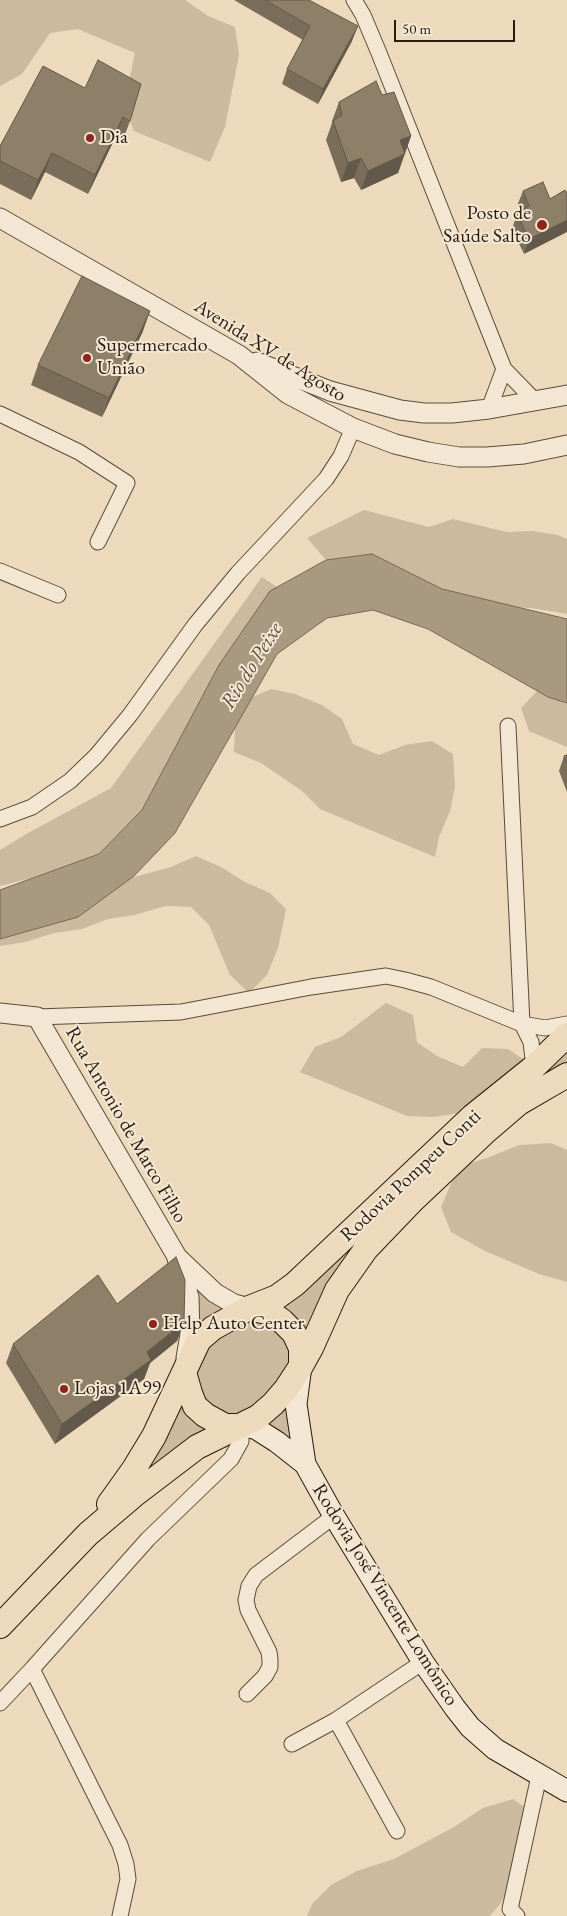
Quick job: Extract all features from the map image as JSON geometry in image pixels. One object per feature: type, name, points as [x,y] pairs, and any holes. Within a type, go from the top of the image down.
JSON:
[{"type":"main road","name":"Rodovia Pompeu Conti","points":[[249,1308],[277,1297],[295,1284],[472,1116],[534,1067],[567,1035]]},
{"type":"main road","name":"Rodovia Pompeu Conti","points":[[301,1366],[337,1290],[366,1249],[484,1133],[519,1103],[567,1075]]},
{"type":"main road","points":[[0,1626],[88,1534],[134,1495],[196,1447],[258,1417],[273,1404],[286,1389],[301,1366],[301,1348],[294,1333],[282,1321],[271,1313],[249,1308],[213,1328],[199,1340],[154,1436],[134,1469],[88,1534]]},
{"type":"main road","name":"Rodovia José Vincente Lomônico","points":[[301,1366],[296,1404],[305,1464],[334,1516],[423,1662],[470,1727],[495,1749],[567,1791]]},
{"type":"main road","points":[[184,1372],[195,1406],[210,1418],[225,1426],[241,1426]]},
{"type":"main road","name":"Rodovia José Vincente Lomônico","points":[[241,1426],[254,1428],[277,1442],[305,1464]]},
{"type":"street","points":[[354,0],[363,15],[379,53],[504,368],[536,402]]},
{"type":"street","name":"Avenida XV de Agosto","points":[[0,218],[239,355],[288,394],[315,410],[354,428],[403,446],[459,457],[515,454],[567,445]]},
{"type":"street","points":[[239,355],[312,384],[366,402],[400,410],[424,413],[452,413],[489,409],[567,395]]},
{"type":"street","points":[[489,409],[504,368]]},
{"type":"street","points":[[0,819],[32,806],[70,782],[96,756],[130,715],[195,624],[238,573],[326,479],[341,456],[366,402]]},
{"type":"street","points":[[0,414],[78,452],[126,483],[98,542]]},
{"type":"street","points":[[0,570],[58,595]]},
{"type":"street","points":[[508,726],[522,1024],[531,1042],[534,1067]]},
{"type":"street","points":[[0,1013],[37,1017],[181,1012],[311,987],[386,976],[430,987],[522,1024],[545,1028],[567,1024]]},
{"type":"street","name":"Rua Antonio de Marco Filho","points":[[37,1017],[176,1255],[190,1297],[190,1334],[184,1372]]},
{"type":"street","name":"Rua Antonio de Marco Filho","points":[[176,1255],[215,1294],[234,1304],[249,1308]]},
{"type":"street","points":[[0,1703],[148,1539],[231,1459],[241,1441],[241,1426]]},
{"type":"street","points":[[247,1694],[265,1676],[270,1667],[269,1652],[248,1610],[246,1600],[249,1586],[256,1575],[334,1516]]},
{"type":"street","points":[[292,1744],[336,1720],[423,1662]]},
{"type":"street","points":[[32,1669],[123,1855],[128,1879],[120,1916]]},
{"type":"street","points":[[336,1720],[397,1831]]},
{"type":"street","points":[[510,1914],[539,1776]]},
{"type":"shaded area","points":[[0,0],[185,0],[208,16],[235,27],[239,55],[225,127],[210,162],[134,131],[124,106],[135,53],[78,29],[50,33],[22,74],[0,86]]},
{"type":"shaded area","points":[[364,510],[429,527],[453,519],[507,532],[532,531],[558,535],[567,539],[567,614],[531,608],[479,607],[366,555],[326,560],[307,538]]},
{"type":"shaded area","points":[[262,577],[283,591],[223,660],[142,810],[99,854],[32,878],[0,886],[0,850],[111,788]]},
{"type":"shaded area","points":[[540,688],[567,695],[567,747],[529,731],[521,708]]},
{"type":"shaded area","points":[[271,689],[295,694],[322,705],[342,719],[353,744],[379,755],[405,745],[432,741],[453,754],[455,787],[450,811],[439,837],[435,857],[320,809],[302,791],[261,763],[234,752],[235,726],[246,700]]},
{"type":"shaded area","points":[[196,856],[270,893],[286,909],[278,948],[267,975],[249,993],[230,975],[209,925],[191,907],[165,906],[135,915],[108,919],[82,929],[54,933],[25,942],[0,946],[0,919],[42,902],[171,867]]},
{"type":"shaded area","points":[[386,1003],[413,1015],[417,1042],[437,1056],[463,1067],[482,1048],[508,1049],[526,1061],[460,1113],[433,1117],[407,1116],[300,1072],[315,1047],[341,1037]]},
{"type":"shaded area","points":[[567,1052],[567,1063],[537,1080],[535,1079]]},
{"type":"shaded area","points":[[551,1143],[567,1150],[567,1282],[539,1274],[485,1251],[451,1232],[441,1207],[458,1167],[519,1145]]},
{"type":"shaded area","points":[[360,1238],[305,1339],[279,1306]]},
{"type":"shaded area","points":[[190,1283],[202,1293],[227,1306],[193,1330]]},
{"type":"shaded area","points":[[258,1319],[269,1323],[284,1336],[292,1354],[283,1373],[256,1403],[232,1416],[224,1414],[204,1400],[196,1387],[196,1361],[203,1348],[245,1321]]},
{"type":"shaded area","points":[[182,1397],[211,1428],[129,1489]]},
{"type":"shaded area","points":[[291,1403],[296,1449],[268,1428],[270,1421]]},
{"type":"shaded area","points":[[513,1799],[533,1813],[521,1866],[500,1904],[490,1916],[307,1916],[312,1904],[331,1885],[357,1871],[394,1859],[454,1827],[483,1808]]},
{"type":"water","name":"Rio do Peixe","points":[[372,554],[442,589],[567,619],[567,703],[548,697],[428,629],[373,610],[327,618],[277,654],[175,833],[134,876],[78,917],[0,939],[0,890],[99,854],[142,810],[219,665],[270,591],[326,560]]},
{"type":"building","points":[[265,0],[309,0],[358,26],[323,89],[287,69],[310,26]]},
{"type":"building","points":[[98,60],[141,84],[130,121],[123,117],[95,175],[52,153],[38,180],[0,161],[0,146],[43,66],[85,88]]},
{"type":"building","points":[[376,81],[382,95],[394,92],[411,136],[400,140],[405,154],[368,171],[361,158],[348,163],[333,121],[342,115],[339,102]]},
{"type":"building","points":[[543,182],[550,199],[565,190],[567,193],[567,220],[529,239],[517,214],[529,206],[523,191]]},
{"type":"building","name":"Supermercado União","points":[[82,276],[150,311],[109,398],[38,365]]},
{"type":"building","points":[[176,1257],[185,1280],[184,1322],[147,1352],[151,1360],[62,1424],[13,1344],[98,1275],[117,1304]]},
{"type":"place","name":"Dia","points":[[90,138]]},
{"type":"place","name":"Posto de Saúde Salto","points":[[542,225]]},
{"type":"place","name":"Supermercado União","points":[[87,358]]},
{"type":"place","name":"Help Auto Center","points":[[153,1324]]},
{"type":"place","name":"Lojas 1A99","points":[[64,1389]]}]
